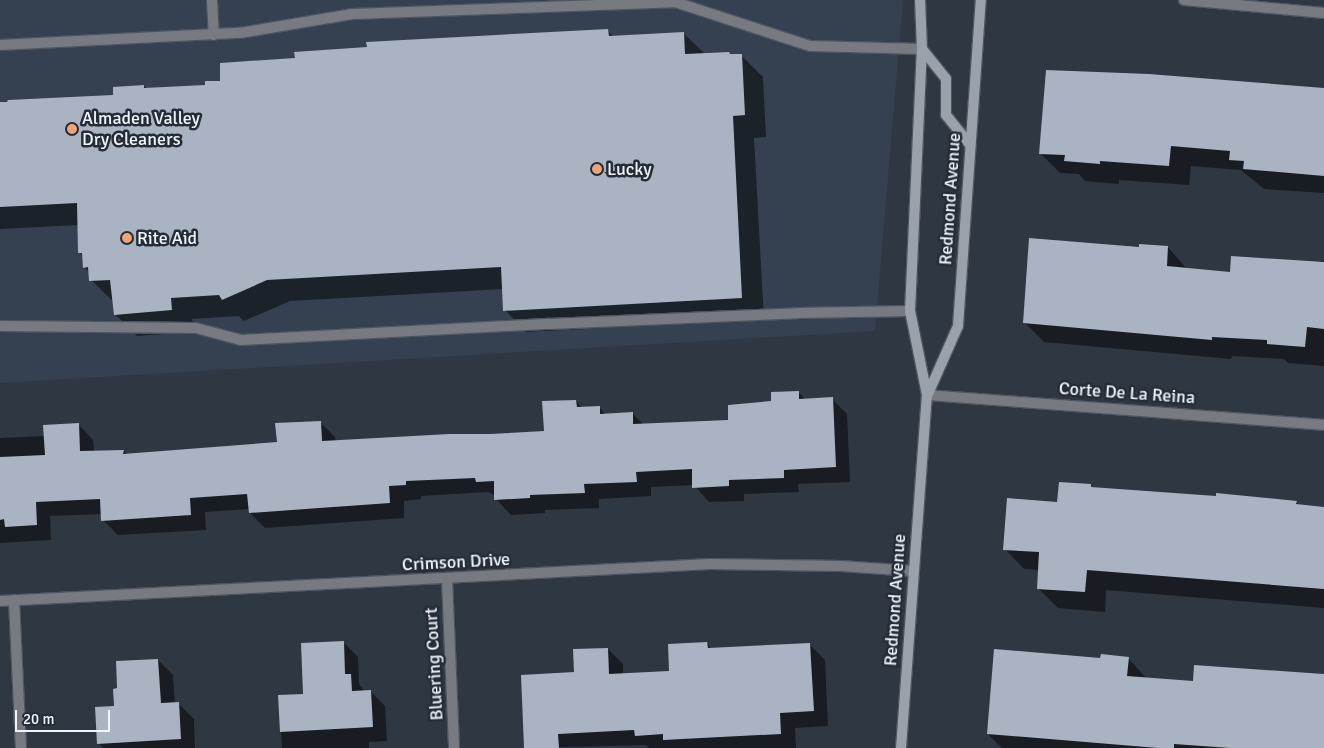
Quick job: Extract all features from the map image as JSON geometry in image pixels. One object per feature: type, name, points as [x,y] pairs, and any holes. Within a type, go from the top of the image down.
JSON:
[{"type":"street","points":[[212,0],[214,35]]},
{"type":"street","name":"Redmond Avenue","points":[[901,748],[928,394],[910,311],[922,50],[920,0]]},
{"type":"street","name":"Redmond Avenue","points":[[928,394],[958,326],[980,0]]},
{"type":"street","points":[[1184,0],[1324,13]]},
{"type":"street","points":[[0,45],[240,34],[352,14],[675,2],[810,46],[922,50],[946,79],[946,115],[970,145]]},
{"type":"street","points":[[0,326],[196,328],[241,340],[798,313],[910,311]]},
{"type":"street","name":"Corte De La Reina","points":[[928,394],[1324,425]]},
{"type":"street","name":"Crimson Drive","points":[[0,601],[710,564],[841,566],[914,571]]},
{"type":"street","name":"Bluering Court","points":[[447,579],[454,748]]},
{"type":"street","points":[[14,600],[21,748]]},
{"type":"shaded area","points":[[0,0],[903,0],[875,331],[0,383]]},
{"type":"building","points":[[608,29],[609,36],[684,32],[685,54],[729,52],[730,54],[742,54],[745,115],[733,116],[742,298],[503,311],[501,267],[267,280],[222,300],[219,295],[171,298],[172,310],[114,315],[110,280],[89,281],[88,267],[83,268],[82,253],[78,253],[77,203],[0,207],[0,102],[7,102],[8,100],[113,95],[113,87],[144,85],[144,88],[205,85],[205,81],[220,81],[220,63],[295,58],[294,52],[367,47],[366,42]]},
{"type":"building","points":[[1046,70],[1149,74],[1324,88],[1324,176],[1243,169],[1244,161],[1229,160],[1230,151],[1171,146],[1169,166],[1100,161],[1100,164],[1064,161],[1065,155],[1039,154]]},
{"type":"building","points":[[1029,238],[1139,247],[1139,244],[1168,246],[1167,266],[1230,272],[1231,256],[1324,262],[1324,329],[1307,327],[1305,347],[1267,344],[1267,340],[1212,337],[1212,340],[1023,323]]},
{"type":"building","points":[[799,391],[799,399],[833,397],[836,467],[784,470],[784,478],[729,480],[729,486],[692,488],[692,469],[636,472],[637,482],[584,484],[585,493],[530,495],[530,498],[494,500],[494,481],[476,482],[475,478],[406,481],[406,485],[389,486],[390,503],[249,513],[247,494],[190,498],[191,515],[101,521],[100,499],[36,502],[37,525],[5,527],[4,519],[0,520],[0,457],[45,455],[43,425],[79,423],[80,451],[124,450],[123,454],[277,442],[275,423],[321,421],[322,441],[544,431],[542,401],[576,400],[577,407],[600,406],[600,414],[633,412],[633,424],[728,420],[728,405],[771,401],[771,392]]},
{"type":"building","points":[[1059,482],[1091,484],[1091,487],[1216,496],[1216,493],[1297,501],[1296,504],[1324,507],[1324,589],[1087,570],[1085,592],[1037,589],[1039,552],[1003,550],[1007,498],[1057,502]]},
{"type":"building","points":[[344,641],[345,674],[351,674],[352,691],[371,690],[373,727],[280,732],[278,695],[303,694],[301,643]]},
{"type":"building","points":[[707,642],[708,648],[810,643],[814,711],[780,713],[781,734],[663,740],[663,734],[635,736],[634,730],[558,734],[559,748],[524,748],[521,675],[574,672],[573,649],[608,648],[609,674],[669,671],[668,644]]},
{"type":"building","points":[[994,649],[1100,658],[1101,654],[1129,657],[1127,676],[1193,681],[1194,665],[1324,674],[1324,748],[1230,748],[1174,744],[1174,748],[1158,748],[987,734]]},
{"type":"building","points":[[158,659],[161,703],[179,702],[181,739],[97,744],[95,707],[114,706],[113,689],[117,688],[116,661]]},
{"type":"place","name":"Almaden Valley Dry Cleaners","points":[[72,129]]},
{"type":"place","name":"Lucky","points":[[597,169]]},
{"type":"place","name":"Rite Aid","points":[[127,238]]}]
